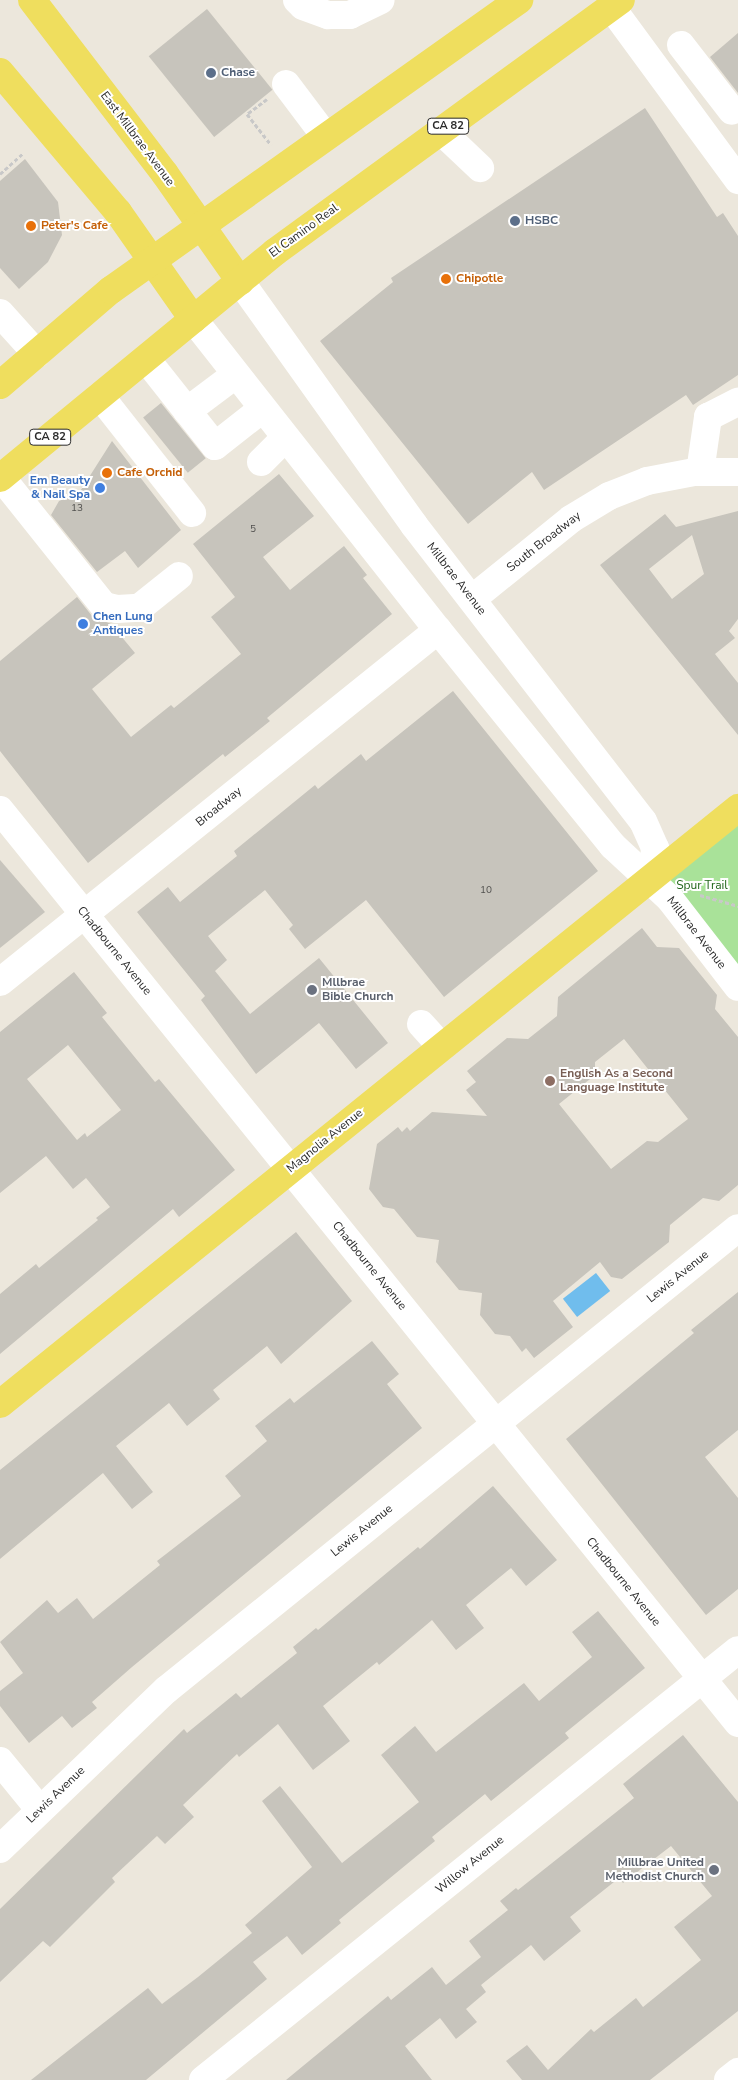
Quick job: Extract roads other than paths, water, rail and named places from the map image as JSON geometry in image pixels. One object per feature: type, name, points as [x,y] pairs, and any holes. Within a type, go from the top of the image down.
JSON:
[{"type":"main road","name":"East Millbrae Avenue","points":[[32,0],[202,227],[240,281]]},
{"type":"main road","points":[[0,386],[111,290],[519,0]]},
{"type":"main road","name":"El Camino Real","points":[[1,478],[240,281],[441,131],[616,4]]},
{"type":"main road","points":[[0,72],[118,212],[193,319]]},
{"type":"main road","name":"Magnolia Avenue","points":[[0,1404],[290,1168],[652,880],[738,808]]},
{"type":"street","points":[[297,0],[303,6],[328,15],[350,15],[377,3]]},
{"type":"street","points":[[616,4],[736,172]]},
{"type":"street","points":[[681,45],[732,111]]},
{"type":"street","points":[[279,89],[326,137]]},
{"type":"street","points":[[441,131],[480,168]]},
{"type":"street","name":"Millbrae Avenue","points":[[240,281],[414,525],[643,821],[655,848],[652,880]]},
{"type":"street","points":[[0,313],[37,354]]},
{"type":"street","name":"Millbrae Avenue","points":[[193,319],[285,438],[615,849],[652,880],[738,987]]},
{"type":"street","points":[[146,359],[215,446],[262,409]]},
{"type":"street","points":[[187,411],[235,375]]},
{"type":"street","points":[[100,396],[192,513]]},
{"type":"street","points":[[700,472],[708,416],[738,402]]},
{"type":"street","points":[[260,462],[285,438]]},
{"type":"street","name":"South Broadway","points":[[472,599],[571,519],[609,496],[647,481],[700,472],[738,472]]},
{"type":"street","points":[[1,478],[104,606],[118,610],[139,608],[179,576]]},
{"type":"street","name":"Broadway","points":[[0,982],[438,630]]},
{"type":"street","name":"Chadbourne Avenue","points":[[0,810],[738,1724]]},
{"type":"street","points":[[422,1024],[442,1047]]},
{"type":"street","name":"Lewis Avenue","points":[[0,1849],[166,1690],[738,1228]]},
{"type":"street","name":"Willow Avenue","points":[[203,2080],[738,1650]]},
{"type":"street","points":[[0,1761],[40,1810]]},
{"type":"street","points":[[728,2080],[738,2072]]},
{"type":"water","points":[[596,1273],[610,1291],[577,1317],[563,1299]]},
{"type":"place","name":"Chase","points":[[211,73]]},
{"type":"place","name":"HSBC","points":[[515,221]]},
{"type":"place","name":"Peter's Cafe","points":[[31,226]]},
{"type":"place","name":"Chipotle","points":[[446,279]]},
{"type":"place","name":"Cafe Orchid","points":[[107,473]]},
{"type":"place","name":"Em Beauty & Nail Spa","points":[[100,488]]},
{"type":"place","name":"Chen Lung Antiques","points":[[83,624]]},
{"type":"place","name":"Mllbrae Bible Church","points":[[312,990]]},
{"type":"place","name":"English As a Second Language Institute","points":[[550,1081]]},
{"type":"place","name":"Millbrae United Methodist Church","points":[[714,1870]]},
{"type":"park label","name":"Spur Trail","points":[[702,886]]}]
